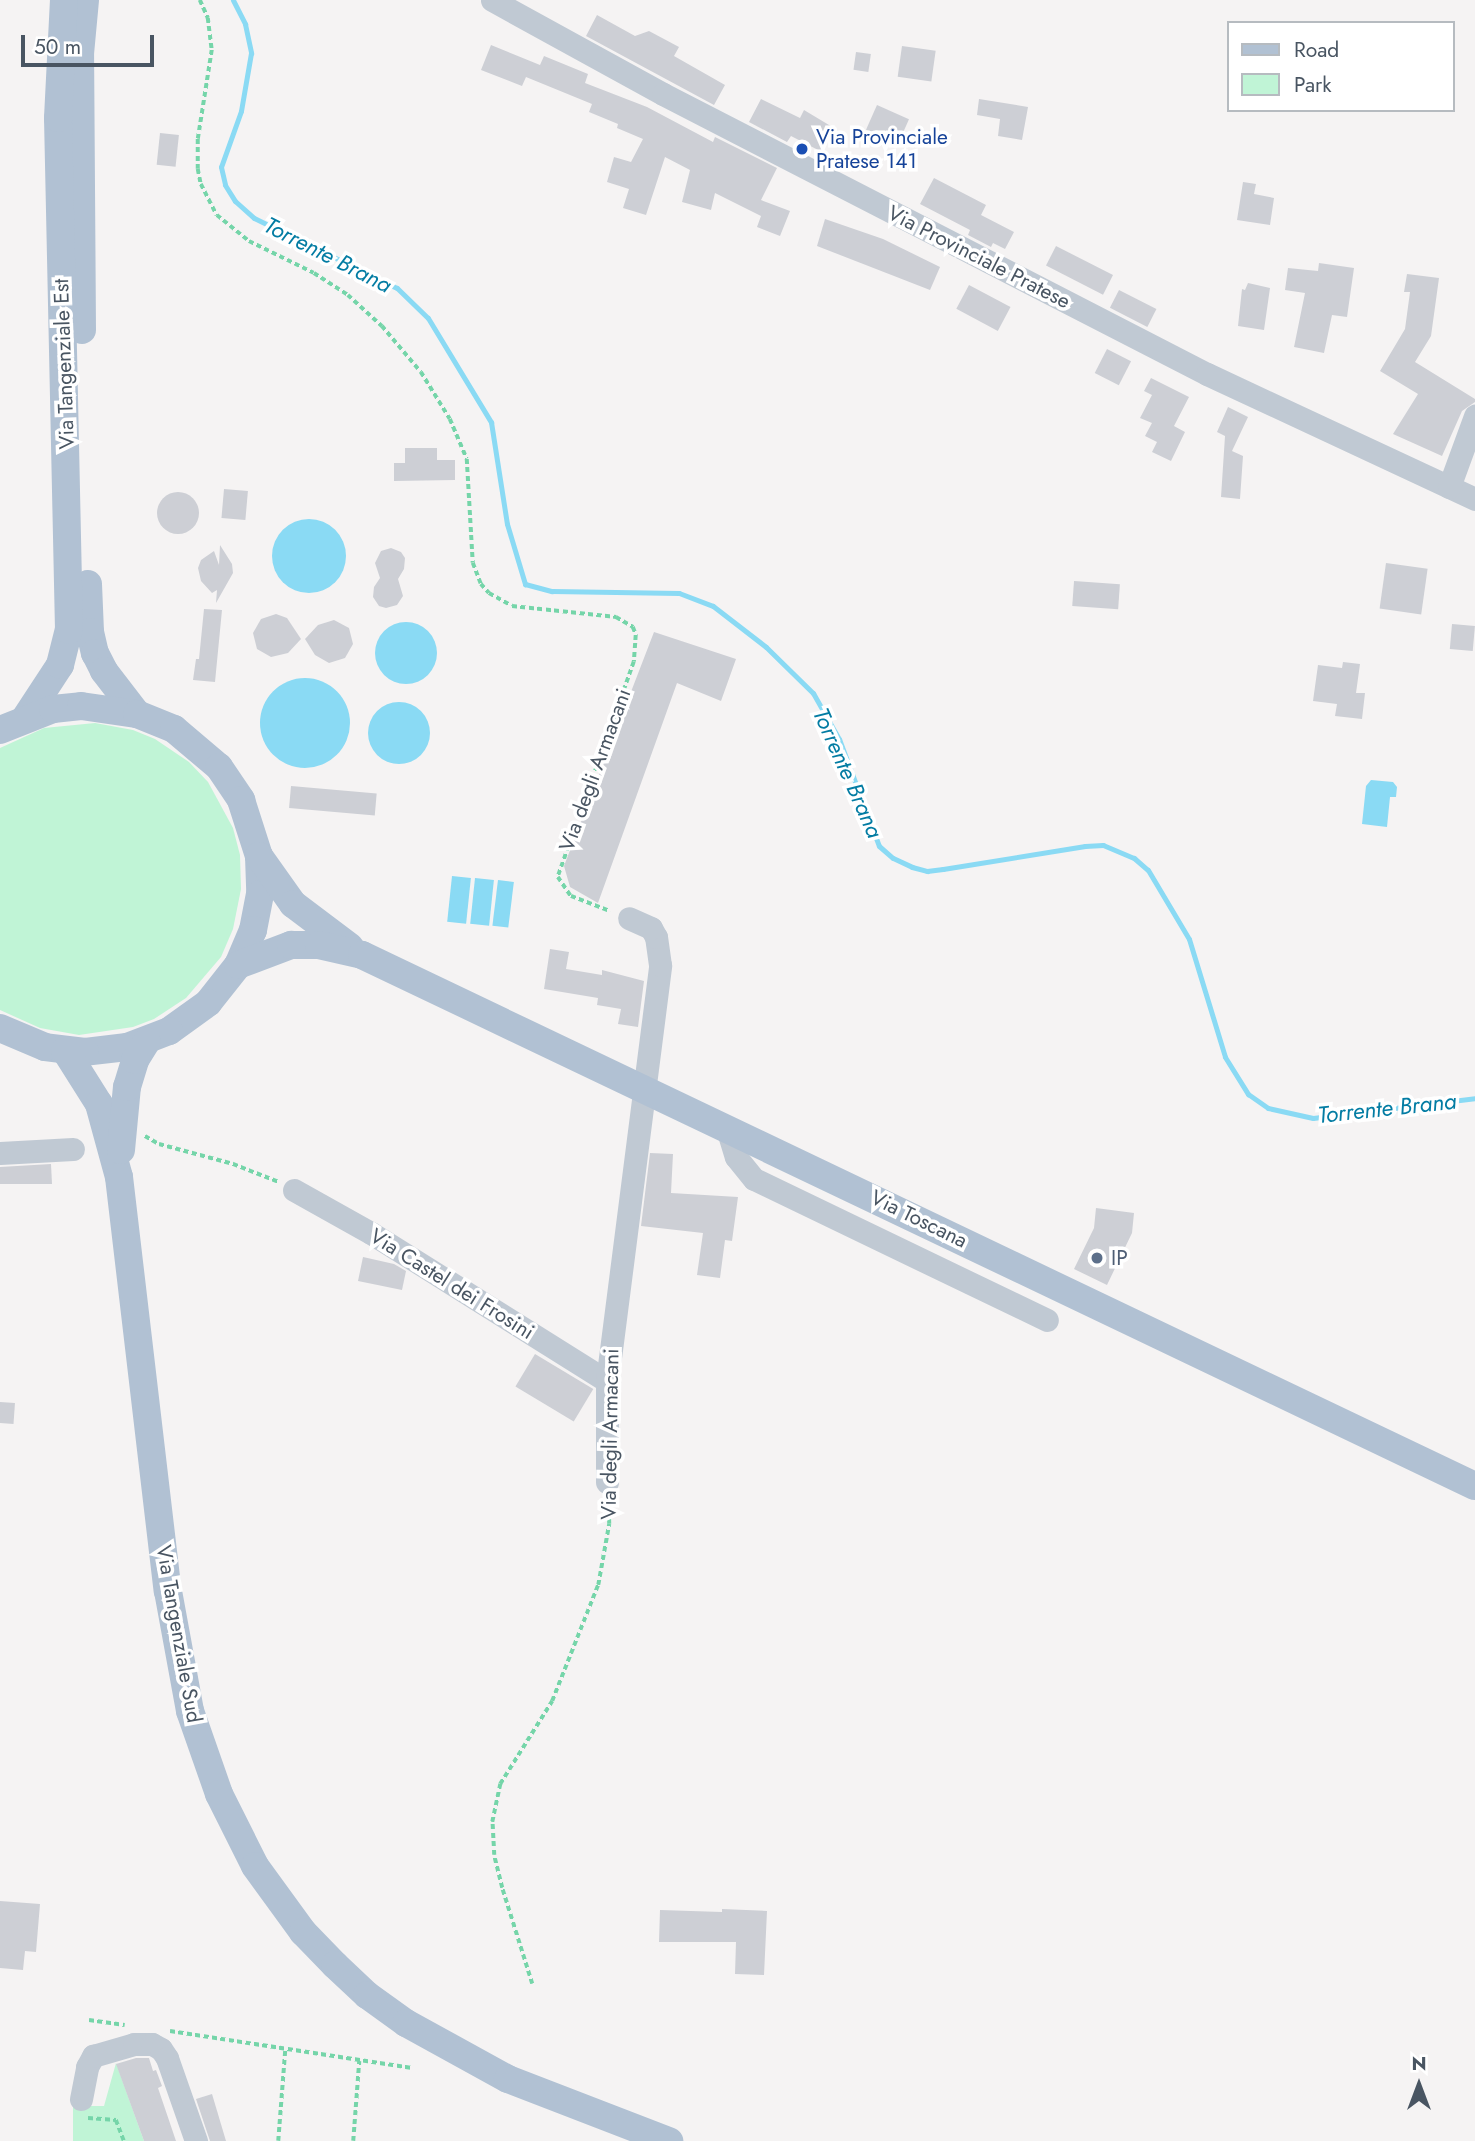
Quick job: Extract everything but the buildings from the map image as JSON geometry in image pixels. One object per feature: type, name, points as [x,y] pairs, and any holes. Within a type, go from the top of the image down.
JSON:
[{"type":"main road","name":"Via Tangenziale Est","points":[[26,717],[60,666],[69,630],[58,118],[64,0]]},
{"type":"main road","name":"Via Tangenziale Est","points":[[85,0],[80,54],[79,181],[90,632],[104,671],[137,713]]},
{"type":"main road","points":[[0,730],[26,717],[81,706],[137,713],[190,740],[219,766],[245,808],[259,856],[257,912],[238,965],[225,985],[190,1019],[147,1041],[106,1051],[65,1050],[27,1041],[0,1028]]},
{"type":"main road","name":"Via Toscana","points":[[259,856],[293,904],[362,955],[1475,1486]]},
{"type":"main road","name":"Via Toscana","points":[[238,965],[291,945],[319,946],[362,955]]},
{"type":"main road","name":"Via Tangenziale Sud","points":[[120,1177],[127,1087],[135,1060],[147,1041]]},
{"type":"main road","name":"Via Tangenziale Sud","points":[[65,1050],[99,1104],[120,1177],[180,1665],[202,1752],[219,1794],[255,1866],[303,1932],[367,1995],[406,2023],[508,2080],[669,2141]]},
{"type":"street","name":"Via Provinciale Pratese","points":[[492,0],[663,94],[1206,374],[1475,499]]},
{"type":"street","points":[[1449,487],[1475,416]]},
{"type":"street","name":"Via degli Armacani","points":[[607,1482],[607,1381],[660,965],[659,949],[652,928],[629,918]]},
{"type":"street","points":[[727,1128],[741,1167],[754,1179],[1047,1320]]},
{"type":"street","points":[[0,1153],[73,1149]]},
{"type":"street","name":"Via Castel dei Frosini","points":[[294,1189],[371,1233],[607,1381]]},
{"type":"street","points":[[81,2099],[87,2067],[93,2056],[134,2044],[152,2044],[161,2049],[167,2058],[196,2141]]},
{"type":"path","name":"Via degli Armacani","points":[[200,0],[208,18],[212,50],[198,139],[198,169],[204,191],[217,215],[249,241],[314,273],[348,295],[382,326],[421,372],[450,419],[467,459],[473,563],[481,584],[489,593],[512,606],[616,617],[633,627],[636,635],[634,662],[558,877],[571,896],[629,918]]},
{"type":"path","points":[[144,1130],[145,1136],[153,1142],[233,1164],[294,1189]]},
{"type":"path","name":"Via degli Armacani","points":[[532,1984],[516,1940],[500,1877],[492,1822],[500,1784],[552,1701],[598,1585],[609,1524],[607,1482]]},
{"type":"path","points":[[89,2020],[129,2025]]},
{"type":"path","points":[[169,2031],[412,2068]]},
{"type":"path","points":[[278,2141],[285,2049]]},
{"type":"path","points":[[353,2141],[359,2061]]},
{"type":"path","points":[[81,2099],[79,2117],[117,2120],[124,2141]]},
{"type":"green space","points":[[95,723],[133,730],[155,739],[189,762],[208,782],[233,828],[240,855],[241,889],[233,929],[221,957],[186,998],[154,1019],[133,1027],[79,1035],[40,1028],[0,1010],[0,748],[44,728]]},
{"type":"green space","points":[[116,2063],[144,2141],[73,2141],[73,2106],[104,2106]]},
{"type":"water","points":[[309,519],[330,525],[340,535],[346,556],[340,577],[330,587],[309,593],[288,587],[278,577],[272,556],[278,535],[288,525]]},
{"type":"water","points":[[400,622],[412,622],[428,631],[435,641],[435,665],[428,675],[412,684],[400,684],[389,679],[380,670],[375,659],[375,647],[380,636],[389,627]]},
{"type":"water","points":[[305,678],[322,682],[337,691],[346,706],[350,723],[346,740],[337,755],[322,764],[305,768],[288,764],[273,755],[264,740],[260,723],[264,706],[273,691],[288,682]]},
{"type":"water","points":[[393,702],[405,702],[421,711],[428,721],[428,745],[421,755],[405,764],[393,764],[382,759],[373,750],[368,739],[368,727],[373,716],[382,707]]},
{"type":"water","points":[[1371,780],[1393,782],[1397,787],[1396,797],[1390,797],[1387,827],[1362,824],[1366,786]]},
{"type":"water","points":[[452,876],[471,878],[466,924],[447,922]]},
{"type":"water","points":[[475,878],[494,880],[489,926],[470,924]]},
{"type":"water","points":[[498,880],[514,882],[508,928],[492,926]]},
{"type":"waterway","name":"Torrente Brana","points":[[233,0],[245,24],[251,53],[241,111],[221,167],[225,185],[235,201],[254,218],[397,288],[428,318],[491,422],[507,524],[525,584],[552,591],[679,593],[713,606],[766,647],[813,693],[839,739],[879,846],[893,858],[912,867],[927,871],[1103,845],[1134,858],[1148,870],[1189,939],[1225,1057],[1248,1094],[1268,1108],[1313,1118],[1475,1098]]},
{"type":"place","name":"Via Provinciale Pratese 141","points":[[802,149]]},
{"type":"place","name":"IP","points":[[1097,1258]]}]
